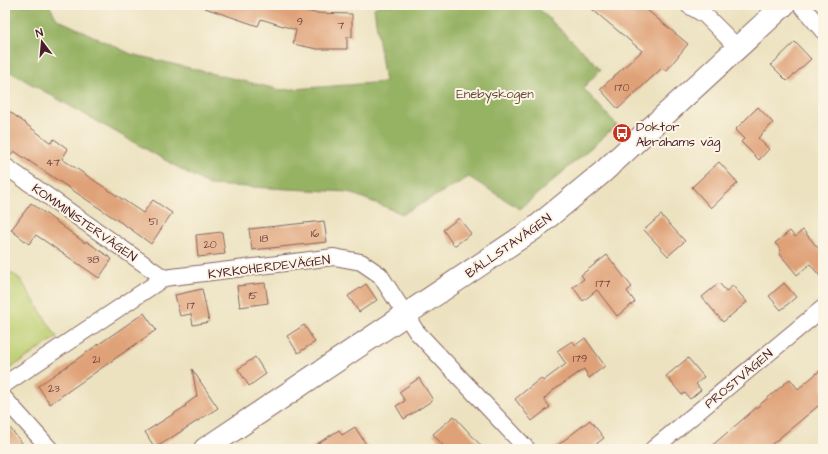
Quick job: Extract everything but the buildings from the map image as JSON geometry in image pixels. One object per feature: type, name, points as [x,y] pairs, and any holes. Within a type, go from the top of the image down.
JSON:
[{"type":"street","points":[[688,5],[705,16],[738,48]]},
{"type":"street","name":"BÄLLSTAVÄGEN","points":[[205,449],[406,316],[535,228],[603,172],[784,5]]},
{"type":"street","points":[[800,5],[823,31]]},
{"type":"street","name":"KOMMINISTERVÄGEN","points":[[5,166],[164,278]]},
{"type":"street","name":"KYRKOHERDEVÄGEN","points":[[5,384],[164,278],[334,257],[361,262],[380,275],[416,331],[527,449]]},
{"type":"street","name":"PROSTVÄGEN","points":[[654,449],[823,308]]},
{"type":"street","points":[[5,399],[50,449]]},
{"type":"green space","name":"Enebyskogen","points":[[5,5],[49,5],[57,19],[131,54],[281,90],[385,82],[374,8],[379,5],[535,5],[601,69],[583,88],[617,125],[520,209],[469,177],[403,214],[348,192],[209,185],[5,69]]},
{"type":"green space","points":[[5,269],[20,279],[57,337],[5,372]]},
{"type":"place","name":"Doktor Abrahams väg","points":[[622,133]]}]
